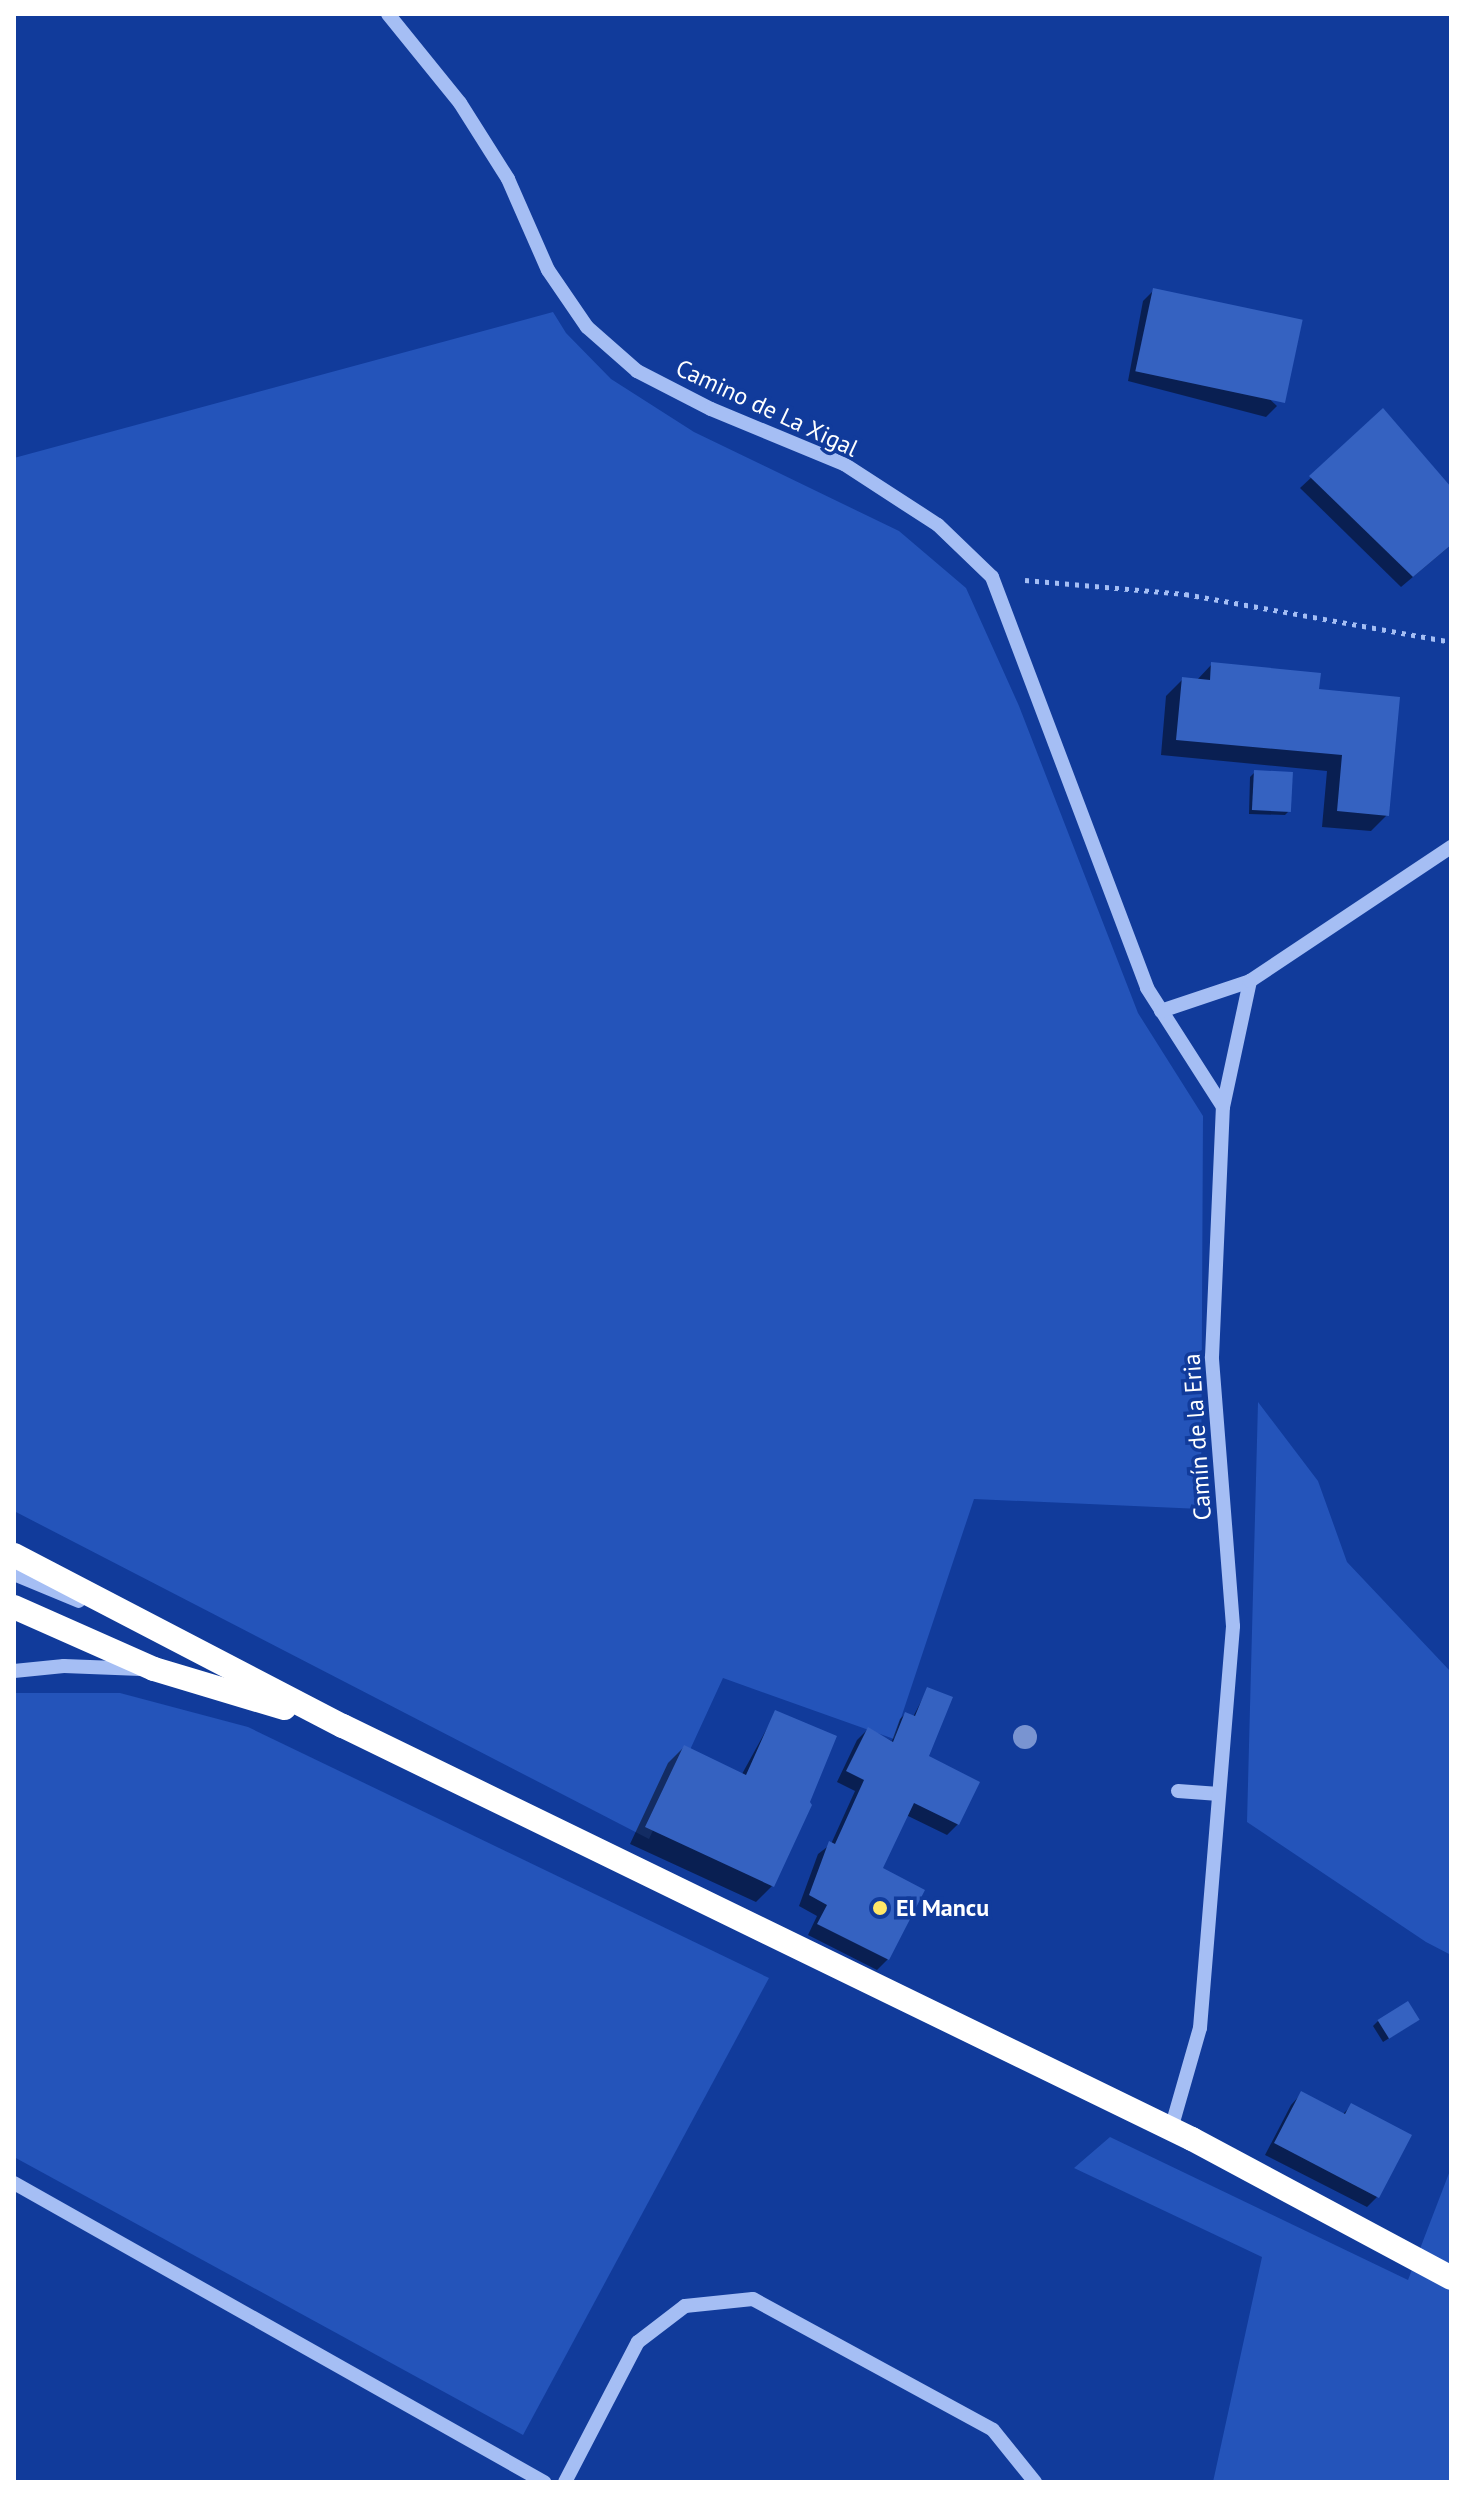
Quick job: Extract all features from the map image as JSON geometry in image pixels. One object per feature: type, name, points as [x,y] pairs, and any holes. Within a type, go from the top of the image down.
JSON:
[{"type":"highway","points":[[14,1555],[343,1726],[1171,2129],[1451,2278]]},
{"type":"highway","points":[[14,1607],[154,1669],[343,1726]]},
{"type":"street","name":"Camino de La Xigal","points":[[388,14],[468,115],[508,179],[548,270],[587,327],[637,371],[711,409],[844,464],[938,525],[992,577],[1141,973],[1161,1011],[1223,1107]]},
{"type":"street","points":[[1161,1011],[1250,981],[1451,847]]},
{"type":"street","name":"Camín de la Eria","points":[[1171,2129],[1200,2028],[1233,1626],[1212,1357],[1223,1107],[1250,981]]},
{"type":"street","points":[[14,1574],[186,1646]]},
{"type":"street","points":[[14,1671],[64,1666],[154,1669]]},
{"type":"street","points":[[1178,1791],[1219,1794]]},
{"type":"street","points":[[14,2183],[544,2482]]},
{"type":"street","points":[[565,2482],[638,2342],[685,2306],[753,2299],[993,2430],[1035,2482]]},
{"type":"path","points":[[992,577],[1185,594],[1451,642]]},
{"type":"shaded area","points":[[553,312],[566,333],[611,379],[694,432],[899,531],[966,588],[1019,706],[1138,1013],[1203,1116],[1201,1509],[974,1499],[894,1739],[723,1678],[649,1839],[14,1511],[14,458]]},
{"type":"shaded area","points":[[1258,1402],[1318,1481],[1347,1562],[1451,1672],[1451,1955],[1426,1942],[1247,1822]]},
{"type":"shaded area","points":[[14,1693],[120,1693],[248,1727],[769,1978],[523,2435],[14,2157]]},
{"type":"shaded area","points":[[1110,2137],[1408,2280],[1451,2168],[1451,2482],[1213,2482],[1262,2257],[1074,2168]]},
{"type":"building","points":[[1153,288],[1303,320],[1285,403],[1135,371]]},
{"type":"building","points":[[1383,408],[1451,487],[1451,545],[1413,577],[1309,476]]},
{"type":"building","points":[[1211,662],[1321,673],[1319,689],[1400,697],[1389,816],[1337,811],[1342,755],[1176,740],[1182,677],[1210,680]]},
{"type":"building","points":[[1254,770],[1293,772],[1291,812],[1252,810]]},
{"type":"building","points":[[927,1687],[953,1697],[929,1756],[980,1782],[959,1825],[914,1803],[883,1868],[925,1890],[889,1960],[817,1924],[827,1905],[809,1895],[829,1841],[835,1844],[864,1780],[846,1771],[868,1727],[893,1742],[905,1712],[915,1716]]},
{"type":"building","points":[[775,1710],[837,1736],[810,1802],[812,1805],[774,1887],[645,1827],[684,1745],[746,1775]]},
{"type":"building","points":[[1408,2001],[1420,2020],[1389,2039],[1377,2020]]},
{"type":"building","points":[[1301,2091],[1345,2114],[1351,2103],[1412,2135],[1379,2198],[1274,2143]]},
{"type":"place","name":"El Mancu","points":[[880,1908]]}]
